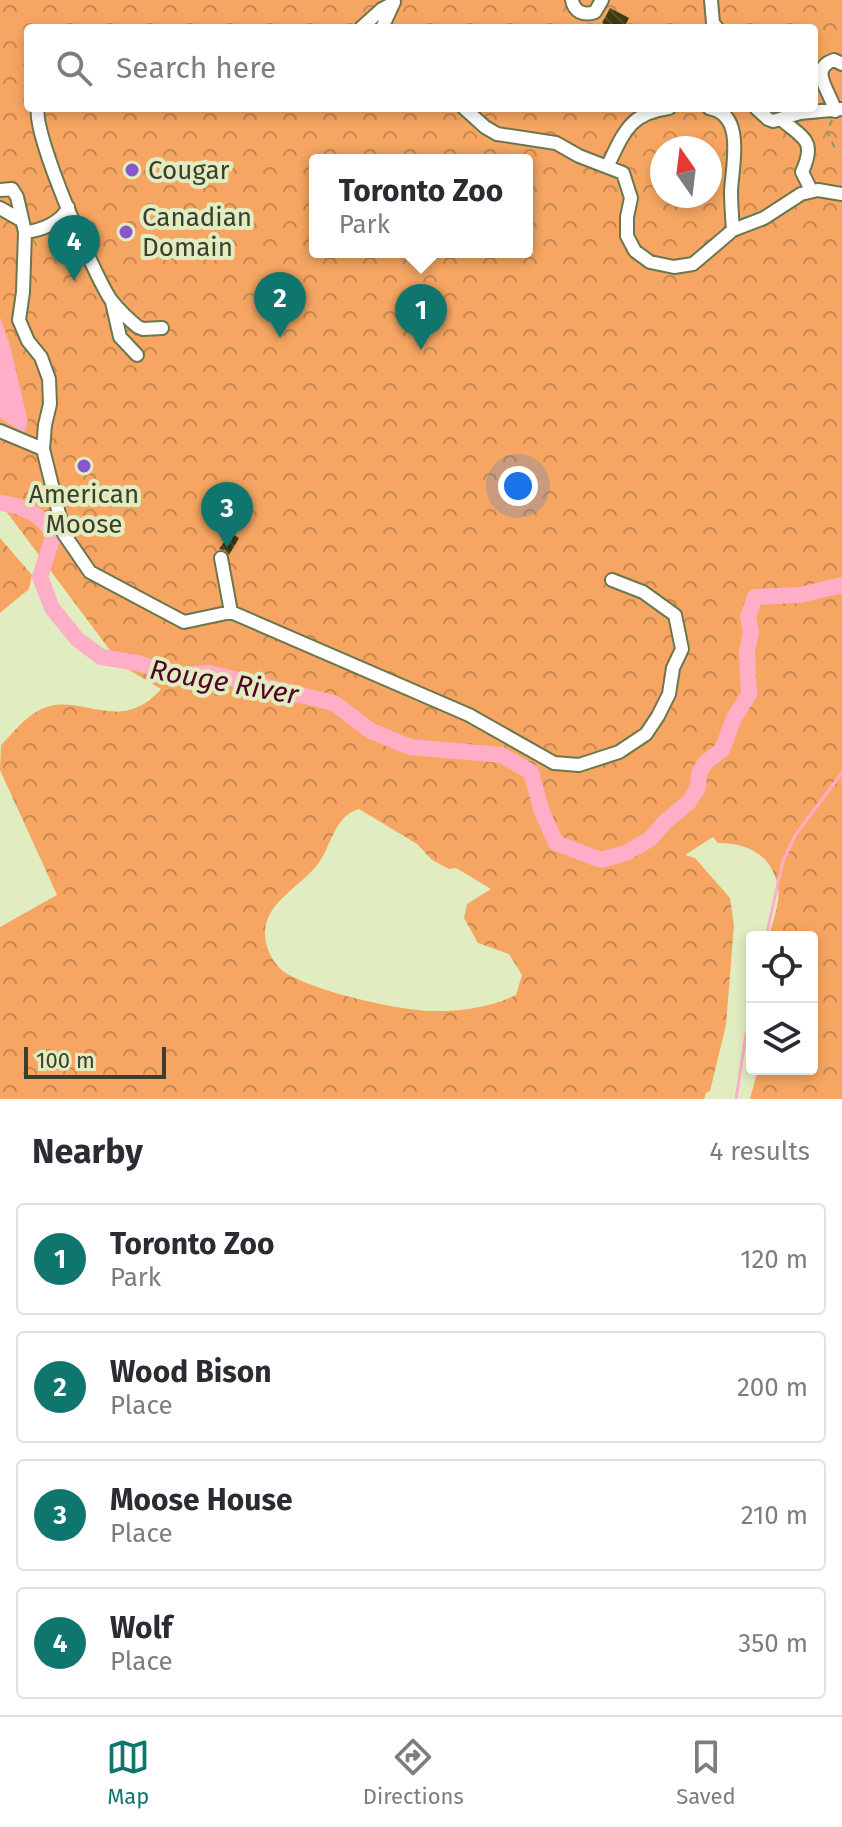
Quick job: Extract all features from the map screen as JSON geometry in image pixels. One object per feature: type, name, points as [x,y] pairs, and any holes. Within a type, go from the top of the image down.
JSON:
[{"type":"street","points":[[572,0],[579,12],[590,14],[598,9],[602,0]]},
{"type":"street","points":[[711,0],[714,24]]},
{"type":"street","points":[[365,24],[394,2]]},
{"type":"street","points":[[384,24],[394,2]]},
{"type":"street","points":[[818,112],[839,110],[820,76],[827,62],[834,60],[842,64]]},
{"type":"street","points":[[36,112],[40,132],[68,207],[111,299],[123,314],[143,329],[162,328]]},
{"type":"street","points":[[468,112],[497,134],[556,143],[579,156],[623,173],[631,198],[627,236],[635,251],[650,262],[674,267],[693,264],[733,230],[764,218],[811,190],[842,194]]},
{"type":"street","points":[[608,165],[623,135],[641,114],[650,112]]},
{"type":"street","points":[[720,112],[726,117],[734,136],[733,230]]},
{"type":"street","points":[[760,112],[768,119],[781,119],[813,112]]},
{"type":"street","points":[[781,119],[805,138],[809,156],[802,172],[811,190]]},
{"type":"street","points":[[0,190],[12,189],[17,197],[23,226],[23,292],[19,320],[28,341],[41,357],[49,379],[50,404],[43,449],[64,534],[90,572],[184,622],[231,612],[469,715],[554,763],[579,765],[619,752],[646,734],[669,694],[673,668],[682,649],[675,615],[643,592],[612,580]]},
{"type":"street","points":[[0,208],[31,232],[61,219],[68,207]]},
{"type":"street","points":[[111,299],[120,337],[133,352],[143,329]]},
{"type":"street","points":[[0,431],[43,449]]},
{"type":"street","points":[[221,558],[231,612]]},
{"type":"path","points":[[837,153],[827,131],[839,110]]},
{"type":"green space","points":[[0,0],[842,0],[842,1099],[750,1099],[756,1075],[818,1075],[818,931],[770,931],[779,893],[770,867],[749,848],[718,843],[713,837],[685,855],[695,858],[730,898],[734,925],[726,1025],[710,1091],[704,1099],[0,1099],[0,927],[57,895],[0,770],[1,745],[28,718],[53,705],[130,710],[145,703],[161,689],[121,665],[0,503]],"holes":[[[359,809],[417,844],[432,860],[449,869],[456,868],[491,889],[467,904],[464,918],[478,943],[509,954],[522,975],[516,995],[476,1008],[418,1010],[379,1004],[316,987],[286,973],[277,965],[266,943],[267,920],[279,902],[320,861],[344,818]]]},
{"type":"green space","points":[[0,538],[32,575],[29,589],[0,613]]},
{"type":"shaded area","points":[[0,317],[10,345],[28,422],[24,433],[0,418]]},
{"type":"building","points":[[610,8],[629,18],[626,24],[602,23]]},
{"type":"building","points":[[231,533],[239,538],[229,555],[219,549]]},
{"type":"waterway","name":"Rouge River","points":[[0,503],[31,512],[54,534],[40,577],[52,608],[77,639],[101,657],[138,663],[164,672],[185,675],[209,673],[334,703],[371,731],[410,747],[501,755],[531,772],[542,812],[556,843],[601,860],[626,853],[650,839],[689,802],[698,787],[699,773],[705,763],[722,750],[734,718],[749,694],[747,652],[751,632],[748,617],[755,597],[800,595],[842,585]]},
{"type":"waterway","points":[[767,931],[783,861],[796,834],[842,773]]},
{"type":"waterway","points":[[736,1099],[746,1034]]},
{"type":"place","name":"Cougar","points":[[132,170]]},
{"type":"place","name":"Canadian Domain","points":[[126,232]]},
{"type":"place","name":"Wolf","points":[[74,281]]},
{"type":"place","name":"Wood Bison","points":[[280,338]]},
{"type":"place","name":"Toronto Zoo","points":[[421,350]]},
{"type":"place","name":"American Moose","points":[[84,466]]},
{"type":"place","name":"Moose House","points":[[227,548]]}]
